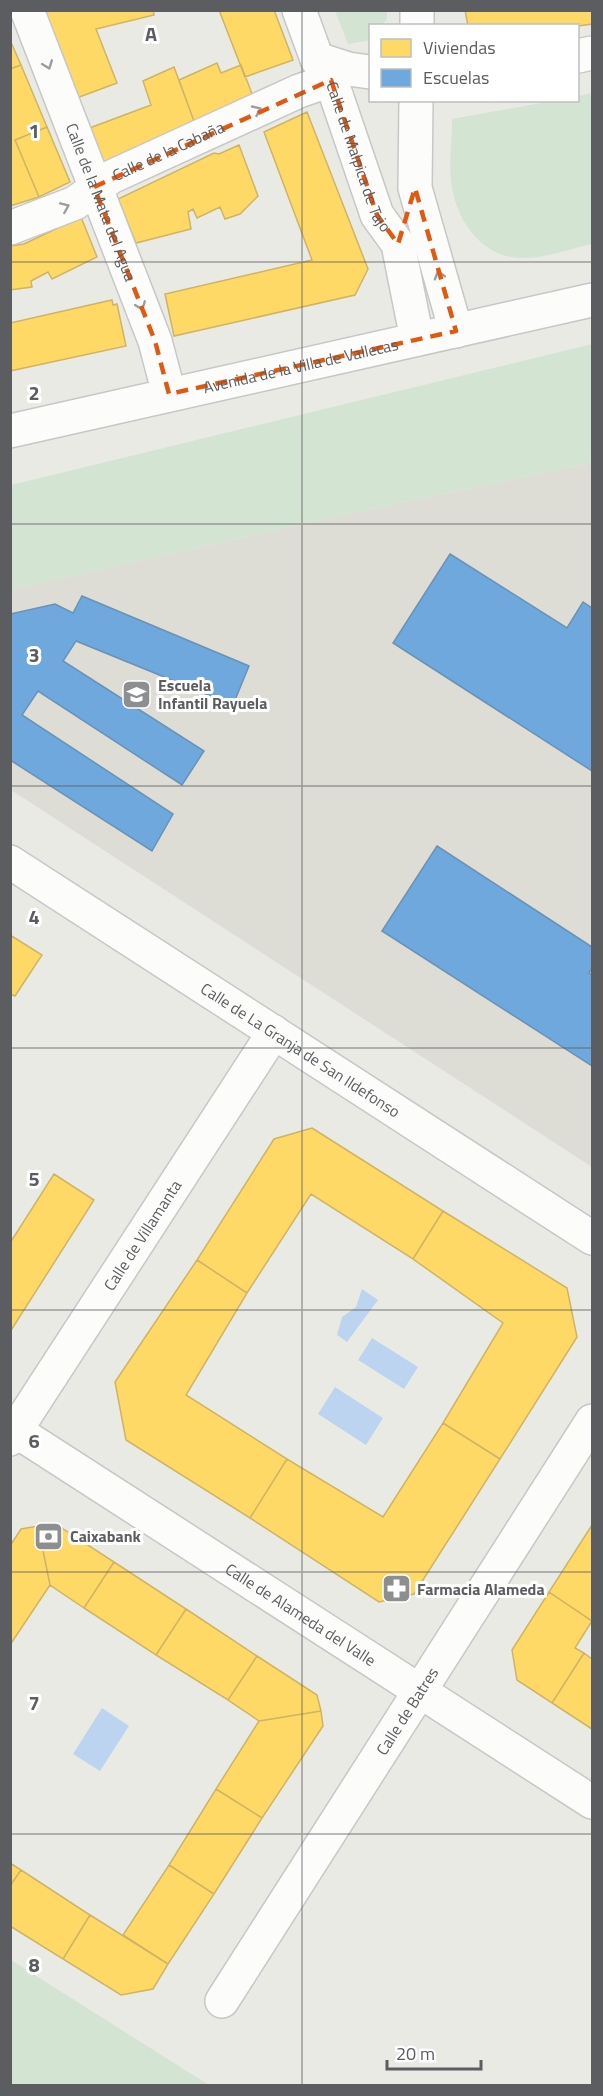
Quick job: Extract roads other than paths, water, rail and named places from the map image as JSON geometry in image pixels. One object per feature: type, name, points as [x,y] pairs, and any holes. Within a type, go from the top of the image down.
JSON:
[{"type":"street","name":"Calle de la Mata del Agua","points":[[27,10],[155,341],[169,394]]},
{"type":"street","name":"Calle de Malpica de Tajo","points":[[299,10],[324,69],[377,215],[398,244],[417,339]]},
{"type":"street","name":"Calle de la Cabaña","points":[[10,228],[75,203],[94,187],[299,91],[324,69]]},
{"type":"street","points":[[324,69],[369,72]]},
{"type":"street","points":[[398,244],[415,188],[416,102]]},
{"type":"street","points":[[415,188],[456,331]]},
{"type":"street","name":"Avenida de la Villa de Vallecas","points":[[10,431],[592,300]]},
{"type":"street","name":"Calle de La Granja de San Ildefonso","points":[[10,862],[592,1238]]},
{"type":"street","name":"Calle de Villamanta","points":[[12,1432],[274,1032]]},
{"type":"street","name":"Calle de Batres","points":[[222,2001],[592,1421]]},
{"type":"street","name":"Calle de Alameda del Valle","points":[[12,1432],[592,1802]]},
{"type":"water","points":[[362,1289],[378,1300],[347,1342],[337,1335],[342,1317],[356,1307]]},
{"type":"water","points":[[372,1338],[418,1367],[404,1389],[358,1360]]},
{"type":"water","points":[[335,1387],[383,1418],[366,1445],[318,1414]]},
{"type":"water","points":[[102,1708],[129,1726],[100,1771],[73,1754]]},
{"type":"place","name":"Escuela Infantil Rayuela","points":[[137,694]]},
{"type":"place","name":"Caixabank","points":[[49,1536]]},
{"type":"place","name":"Farmacia Alameda","points":[[396,1589]]}]
